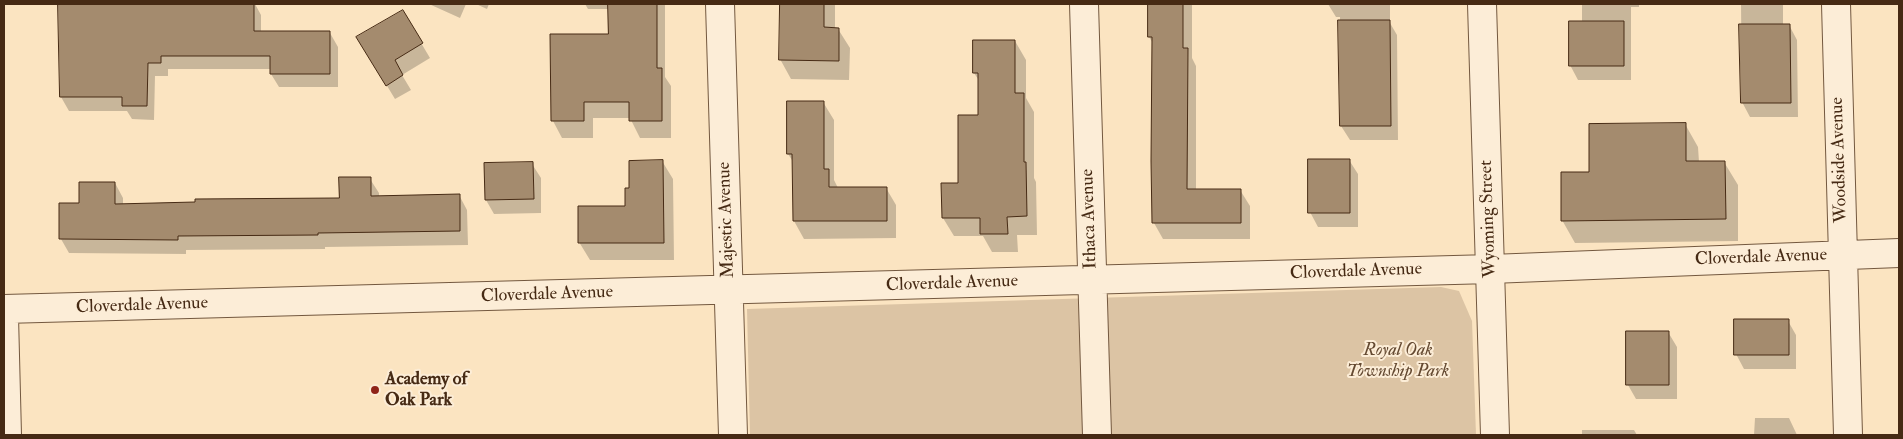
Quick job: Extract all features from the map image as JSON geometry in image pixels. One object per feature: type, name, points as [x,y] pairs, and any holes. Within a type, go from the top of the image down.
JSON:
[{"type":"street","name":"Majestic Avenue","points":[[720,4],[733,435]]},
{"type":"street","name":"Ithaca Avenue","points":[[1084,4],[1097,435]]},
{"type":"street","name":"Wyoming Street","points":[[1482,4],[1495,435]]},
{"type":"street","name":"Woodside Avenue","points":[[1836,4],[1848,435]]},
{"type":"street","name":"Cloverdale Avenue","points":[[4,309],[1491,269],[1899,253]]},
{"type":"street","points":[[4,316],[7,435]]},
{"type":"green space","name":"Royal Oak Township Park","points":[[1441,287],[1459,291],[1472,321],[1476,435],[750,435],[747,309]]},
{"type":"building","points":[[58,4],[254,4],[254,31],[330,31],[330,74],[270,74],[270,56],[161,56],[161,63],[148,63],[147,106],[122,106],[122,97],[60,97]]},
{"type":"building","points":[[608,4],[657,4],[657,68],[662,68],[662,121],[629,121],[629,102],[584,102],[584,121],[551,121],[550,34],[608,34]]},
{"type":"building","points":[[780,4],[824,4],[824,27],[839,28],[839,61],[779,60]]},
{"type":"building","points":[[1148,4],[1183,4],[1183,48],[1188,48],[1187,189],[1241,189],[1241,223],[1152,223],[1152,37],[1148,37]]},
{"type":"building","points":[[403,10],[423,43],[395,60],[403,75],[386,86],[356,37]]},
{"type":"building","points":[[1338,20],[1390,20],[1391,126],[1340,126]]},
{"type":"building","points":[[1569,21],[1624,21],[1624,66],[1569,66]]},
{"type":"building","points":[[1739,24],[1790,24],[1791,103],[1741,103]]},
{"type":"building","points":[[973,40],[1015,40],[1015,93],[1024,93],[1024,162],[1026,162],[1027,216],[1007,217],[1008,234],[980,234],[980,218],[942,218],[941,183],[958,183],[958,115],[978,115],[978,73],[973,73]]},
{"type":"building","points":[[787,101],[824,101],[824,169],[829,169],[829,187],[887,187],[887,221],[793,221],[792,154],[787,154]]},
{"type":"building","points":[[1686,123],[1686,161],[1725,161],[1726,219],[1561,221],[1561,172],[1589,172],[1589,124]]},
{"type":"building","points":[[1308,159],[1350,159],[1350,213],[1308,213]]},
{"type":"building","points":[[663,160],[664,243],[578,243],[578,206],[625,206],[625,188],[629,188],[629,161]]},
{"type":"building","points":[[533,162],[534,199],[485,200],[484,163]]},
{"type":"building","points":[[339,177],[371,177],[371,196],[460,194],[460,231],[178,236],[178,240],[59,239],[59,203],[79,203],[79,182],[115,182],[115,204],[195,202],[195,199],[339,198]]},
{"type":"building","points":[[1734,319],[1789,319],[1789,355],[1734,355]]},
{"type":"building","points":[[1626,331],[1669,331],[1669,385],[1626,385]]},
{"type":"place","name":"Academy of Oak Park","points":[[375,390]]}]
